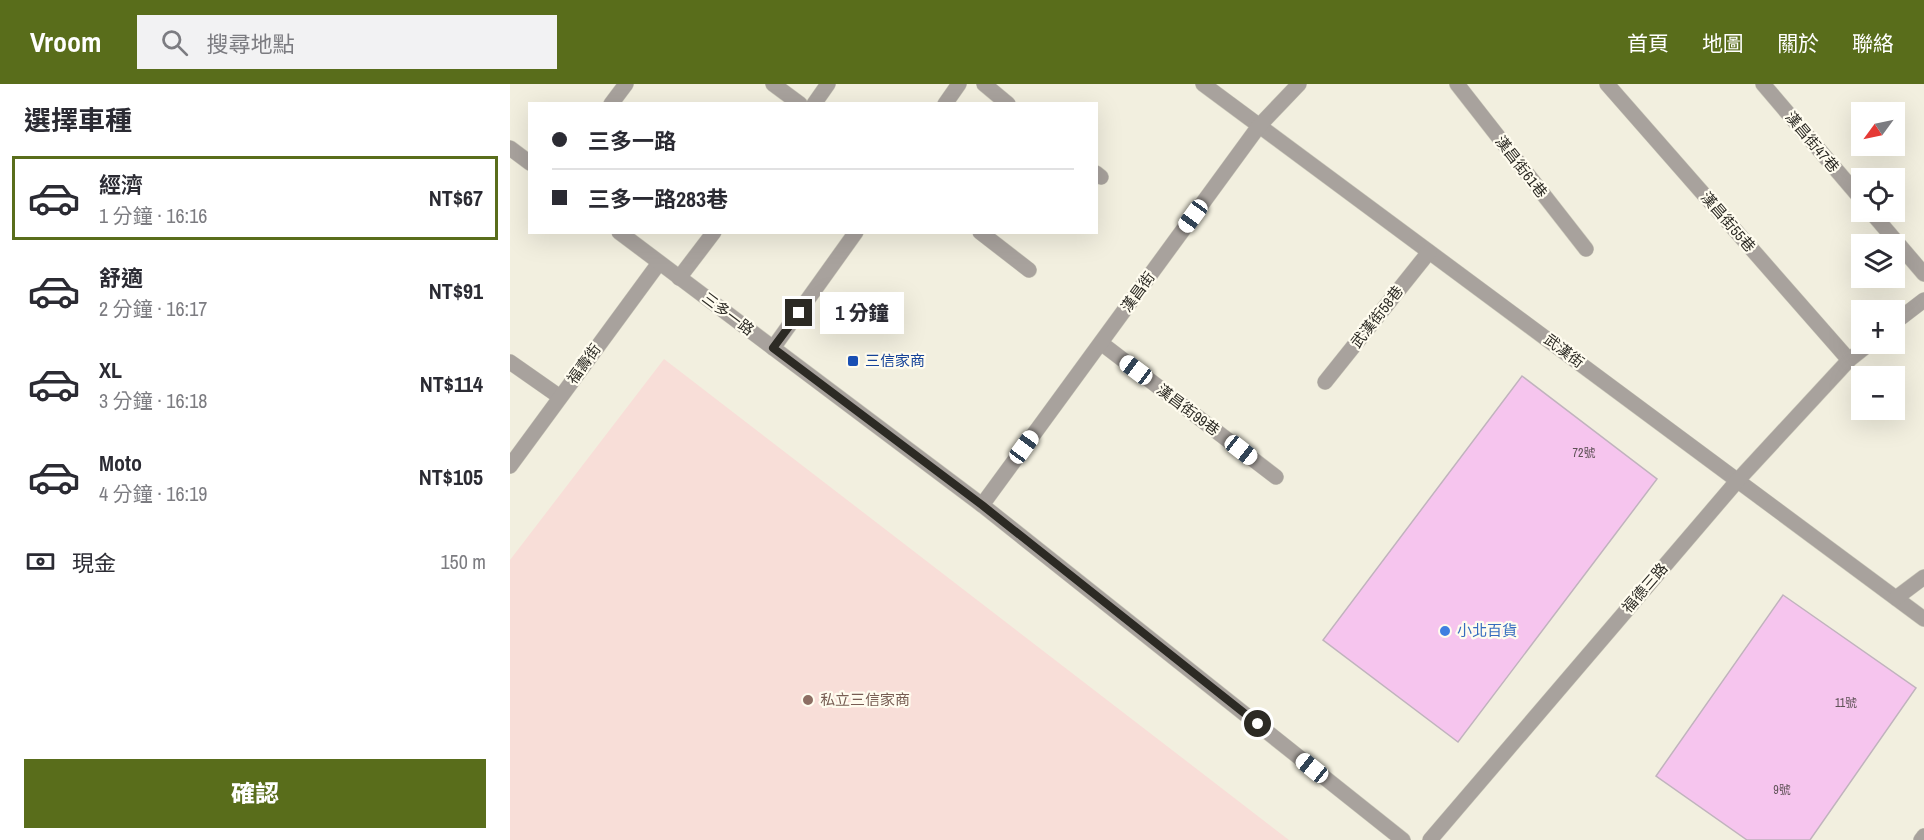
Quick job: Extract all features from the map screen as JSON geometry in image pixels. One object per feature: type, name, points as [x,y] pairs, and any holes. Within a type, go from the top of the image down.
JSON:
[{"type":"street","points":[[612,102],[626,84]]},
{"type":"street","points":[[773,84],[797,102]]},
{"type":"street","points":[[815,102],[828,84]]},
{"type":"street","points":[[946,102],[958,84]]},
{"type":"street","points":[[984,84],[1006,102]]},
{"type":"street","name":"武漢街","points":[[1203,84],[1924,619]]},
{"type":"street","name":"漢昌街","points":[[982,505],[1259,126],[1299,84]]},
{"type":"street","name":"漢昌街61巷","points":[[1457,84],[1586,249]]},
{"type":"street","name":"漢昌街55巷","points":[[1607,84],[1849,360]]},
{"type":"street","name":"漢昌街47巷","points":[[1763,84],[1851,187]]},
{"type":"street","points":[[510,148],[528,162]]},
{"type":"street","points":[[1880,222],[1924,274]]},
{"type":"street","name":"三多一路","points":[[622,234],[982,505],[1403,840]]},
{"type":"street","points":[[679,278],[712,234]]},
{"type":"street","points":[[773,348],[855,234]]},
{"type":"street","points":[[983,234],[1029,270]]},
{"type":"street","name":"武漢街58巷","points":[[1325,382],[1429,252]]},
{"type":"street","name":"福壽街","points":[[510,466],[659,263]]},
{"type":"street","points":[[1905,315],[1924,300]]},
{"type":"street","name":"漢昌街99巷","points":[[1101,343],[1276,477]]},
{"type":"street","name":"福德三路","points":[[1430,840],[1737,480],[1856,354]]},
{"type":"street","points":[[510,362],[560,397]]},
{"type":"street","points":[[1896,598],[1924,576]]},
{"type":"shaded area","name":"私立三信家商","points":[[664,359],[1289,840],[510,840],[510,560]]},
{"type":"building","points":[[1522,376],[1657,479],[1458,742],[1323,640]]},
{"type":"building","points":[[1783,595],[1916,688],[1810,840],[1747,840],[1656,776]]},
{"type":"place","name":"三信家商","points":[[853,361]]},
{"type":"place","name":"小北百貨","points":[[1445,631]]},
{"type":"place","name":"私立三信家商","points":[[808,700]]},
{"type":"route","points":[[799,313],[773,348],[982,505],[1258,724]]}]
